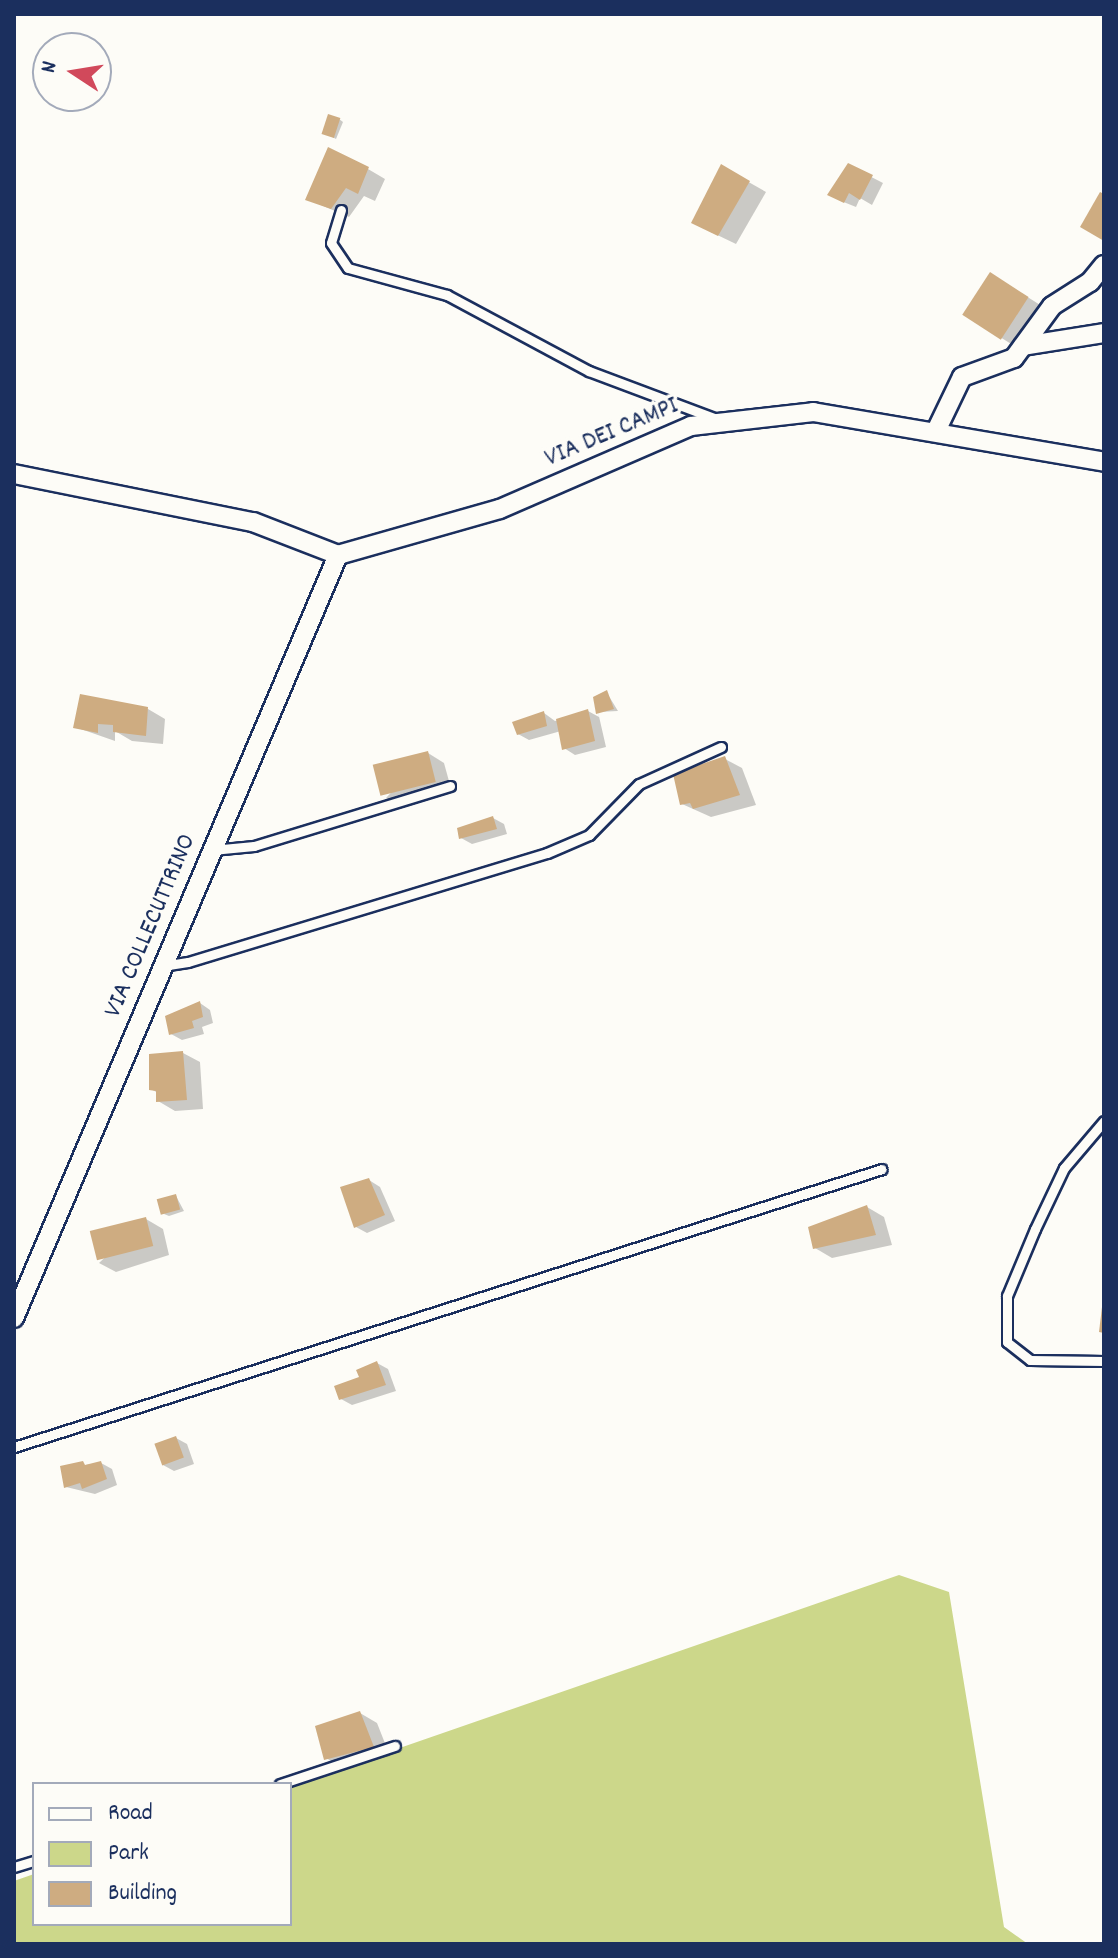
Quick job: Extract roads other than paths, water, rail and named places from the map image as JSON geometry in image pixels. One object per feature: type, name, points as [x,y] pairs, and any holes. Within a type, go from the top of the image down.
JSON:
[{"type":"street","points":[[936,431],[962,377],[1014,358],[1052,306],[1090,282],[1104,265]]},
{"type":"street","points":[[1023,346],[1104,333]]},
{"type":"street","name":"VIA DEI CAMPI","points":[[338,555],[500,509],[691,426],[813,412],[1104,462]]},
{"type":"street","points":[[14,474],[253,522],[338,555]]},
{"type":"street","name":"VIA COLLECUTTRINO","points":[[14,1318],[338,555]]},
{"type":"lane","points":[[341,210],[331,243],[348,268],[447,295],[589,371],[725,422]]},
{"type":"lane","points":[[162,966],[231,950],[547,853],[589,835],[639,784],[721,747]]},
{"type":"lane","points":[[212,850],[245,848],[450,786]]},
{"type":"lane","points":[[1104,1121],[1064,1168],[1007,1296],[1007,1342],[1020,1356],[1104,1361]]},
{"type":"lane","points":[[14,1447],[882,1169]]},
{"type":"lane","points":[[286,1782],[395,1746]]}]
